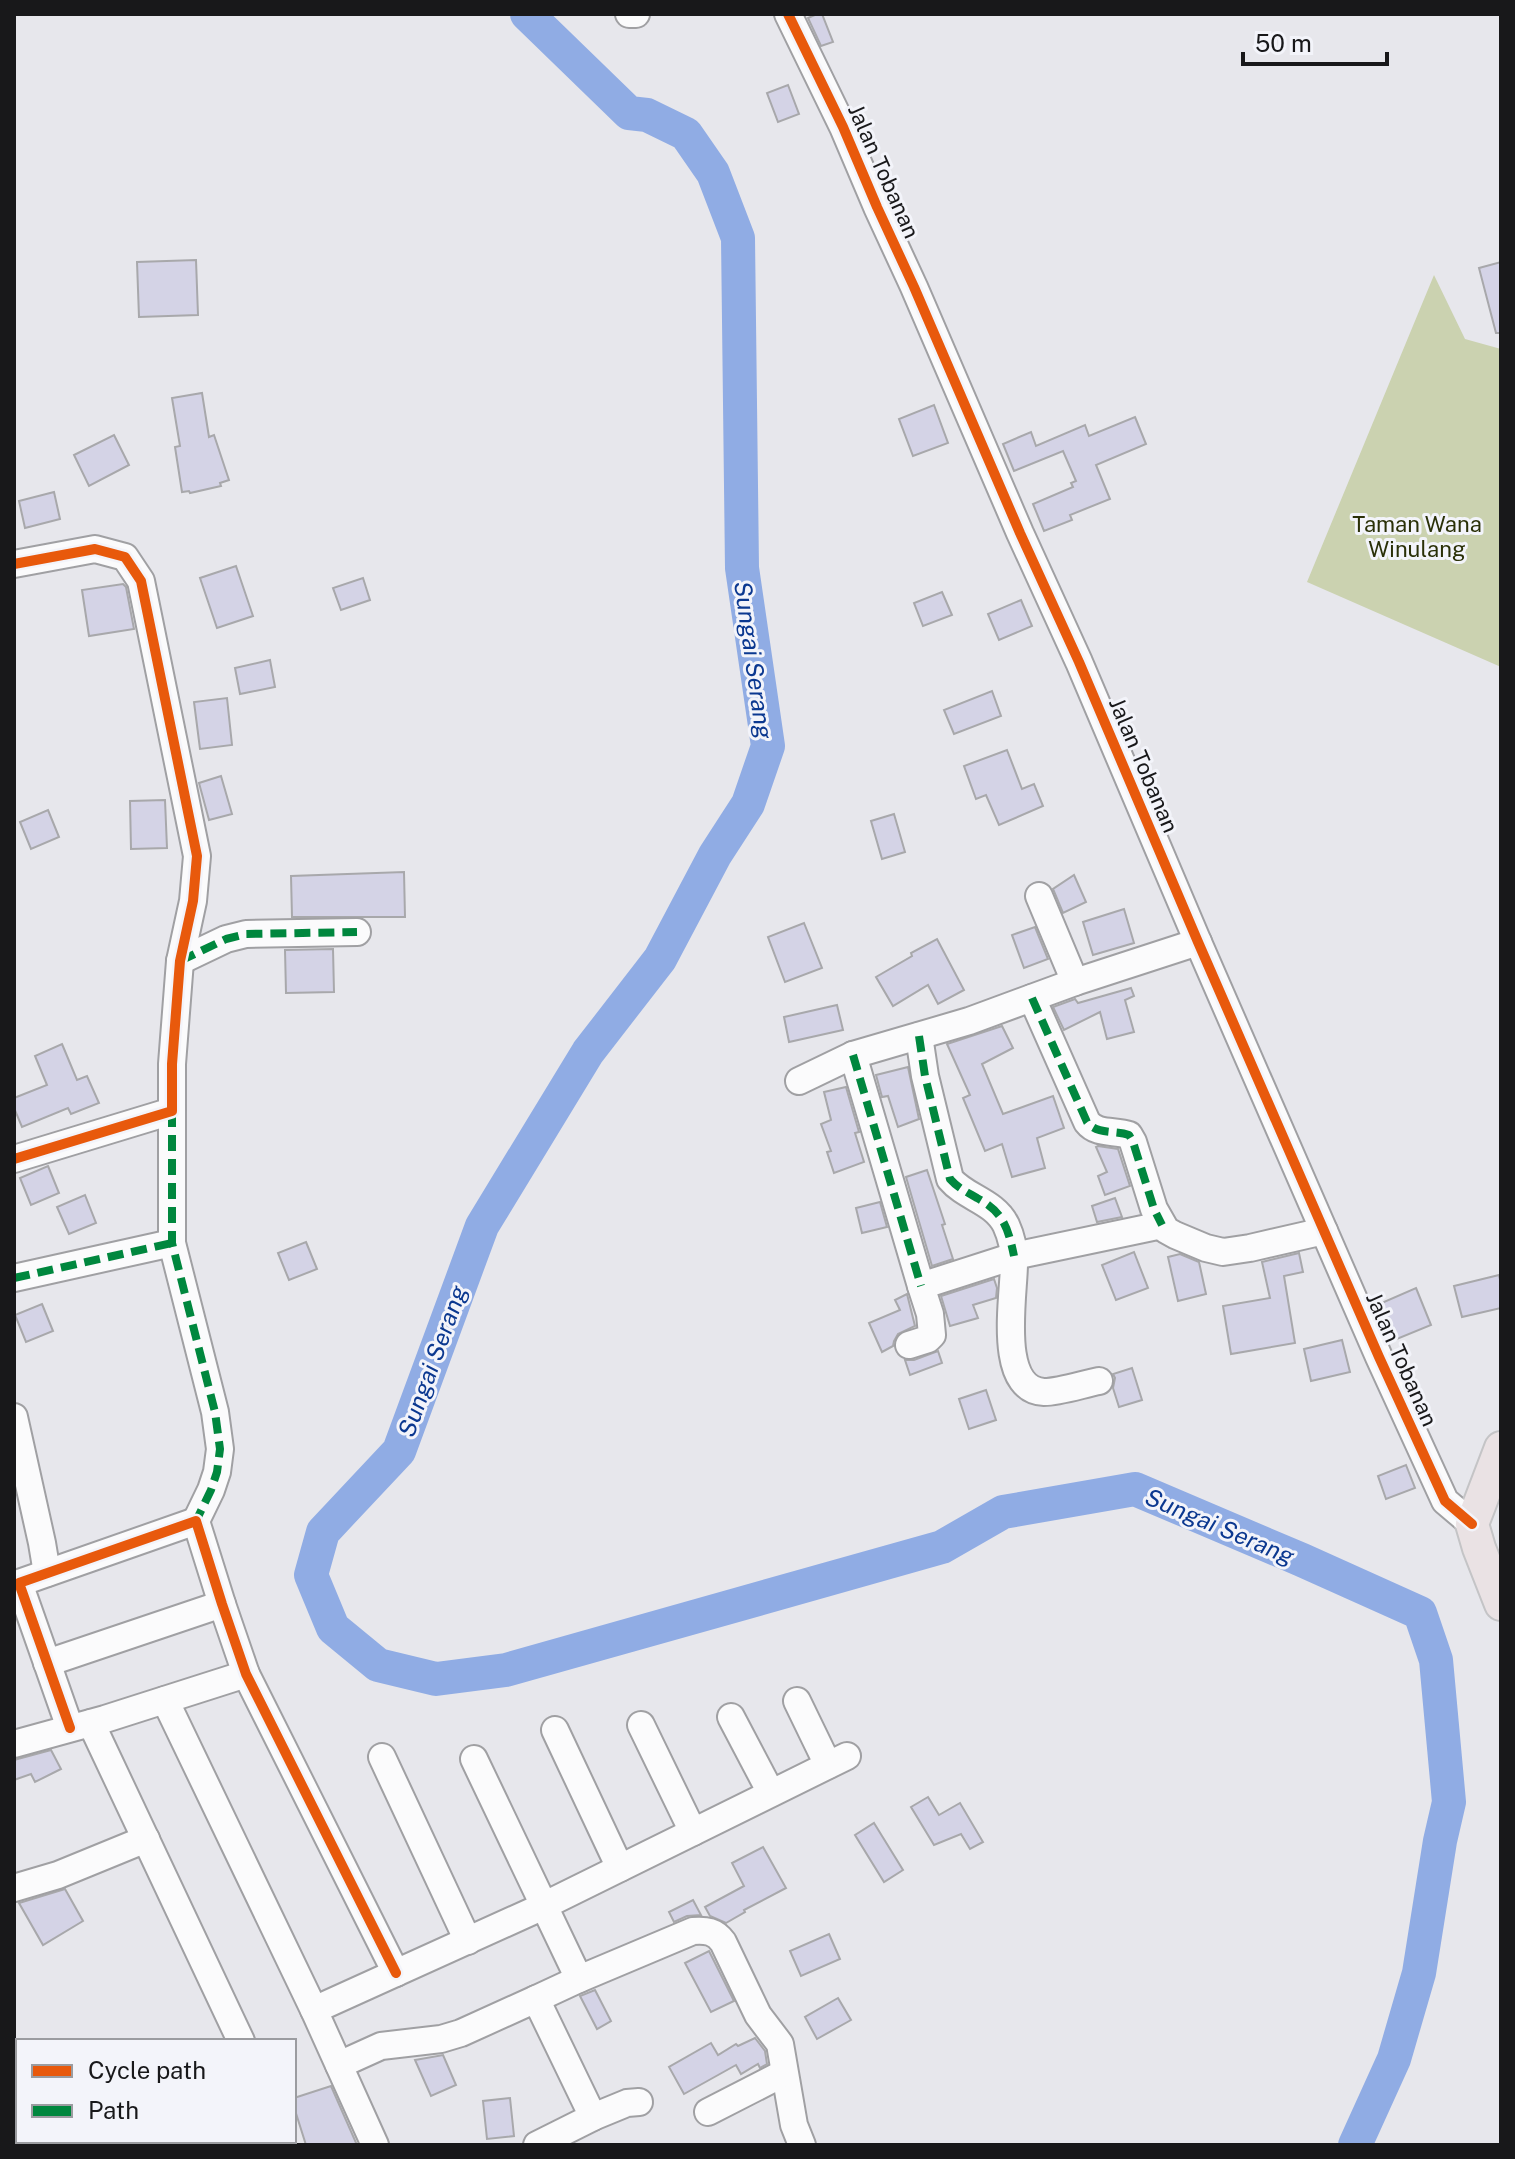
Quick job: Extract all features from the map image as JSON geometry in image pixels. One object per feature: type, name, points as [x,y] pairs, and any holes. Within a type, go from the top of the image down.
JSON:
[{"type":"main road","points":[[1501,1448],[1476,1536],[1501,1604]]},
{"type":"street","points":[[629,14],[636,14]]},
{"type":"street","name":"Jalan Tobanan","points":[[788,14],[843,127],[1079,662],[1353,1300],[1445,1501],[1476,1536]]},
{"type":"street","points":[[14,564],[95,549],[125,557],[141,581],[197,856],[193,901],[180,961],[172,1064],[172,1243],[219,1430],[220,1449],[217,1472],[196,1521],[246,1674],[396,1973]]},
{"type":"street","points":[[1039,896],[1075,982]]},
{"type":"street","points":[[180,961],[226,939],[246,934],[357,932]]},
{"type":"street","points":[[799,1081],[853,1055],[919,1036],[1198,942]]},
{"type":"street","points":[[1032,998],[1091,1128],[1129,1135],[1162,1225],[1175,1235],[1223,1252],[1324,1231]]},
{"type":"street","points":[[919,1036],[925,1076],[950,1179],[957,1187],[997,1212],[1010,1237],[1014,1256],[1010,1341],[1013,1358],[1023,1380],[1032,1389],[1045,1392],[1099,1381]]},
{"type":"street","points":[[853,1055],[930,1314],[932,1335],[909,1345]]},
{"type":"street","points":[[14,1159],[172,1111]]},
{"type":"street","points":[[921,1286],[1014,1256],[1162,1225]]},
{"type":"street","points":[[14,1278],[172,1243]]},
{"type":"street","points":[[14,1417],[47,1573]]},
{"type":"street","points":[[196,1521],[19,1583],[47,1663],[146,1839],[240,2039]]},
{"type":"street","points":[[47,1663],[222,1604]]},
{"type":"street","points":[[14,1744],[246,1674]]},
{"type":"street","points":[[165,1700],[314,2010],[375,2145]]},
{"type":"street","points":[[314,2010],[544,1905],[838,1760],[797,1701]]},
{"type":"street","points":[[731,1717],[771,1793]]},
{"type":"street","points":[[641,1725],[693,1832]]},
{"type":"street","points":[[555,1730],[620,1868]]},
{"type":"street","points":[[382,1757],[468,1941]]},
{"type":"street","points":[[474,1759],[579,1979]]},
{"type":"street","points":[[14,1888],[58,1875],[146,1839]]},
{"type":"street","points":[[339,2065],[381,2046],[441,2039],[461,2033],[579,1979],[693,1931],[705,1930],[717,1934],[723,1942],[758,2015],[780,2044],[794,2125],[802,2145]]},
{"type":"street","points":[[536,1999],[593,2117]]},
{"type":"street","points":[[708,2112],[784,2073]]},
{"type":"street","points":[[537,2145],[593,2117],[627,2103],[639,2102]]},
{"type":"green space","name":"Taman Wana Winulang","points":[[1434,275],[1465,339],[1501,349],[1501,667],[1307,582]]},
{"type":"building","points":[[822,14],[833,42],[821,46],[808,18]]},
{"type":"building","points":[[788,85],[799,114],[778,122],[767,93]]},
{"type":"building","points":[[196,260],[198,315],[139,317],[137,262]]},
{"type":"building","points":[[1501,262],[1501,333],[1496,333],[1479,268]]},
{"type":"building","points":[[202,393],[209,437],[214,435],[229,480],[220,483],[221,486],[182,492],[175,447],[180,446],[172,398]]},
{"type":"building","points":[[934,405],[948,443],[913,456],[899,419]]},
{"type":"building","points":[[1135,417],[1146,444],[1096,465],[1110,499],[1070,515],[1072,520],[1044,531],[1033,504],[1073,487],[1071,483],[1076,481],[1063,451],[1014,471],[1003,444],[1031,432],[1036,446],[1085,425],[1089,436]]},
{"type":"building","points":[[114,435],[129,465],[89,486],[74,455]]},
{"type":"building","points":[[54,492],[60,519],[25,528],[19,501]]},
{"type":"building","points":[[236,566],[253,616],[217,628],[200,578]]},
{"type":"building","points":[[363,578],[370,600],[341,610],[333,588]]},
{"type":"building","points":[[123,584],[134,629],[89,636],[82,590]]},
{"type":"building","points":[[942,592],[952,615],[923,626],[914,603]]},
{"type":"building","points":[[1021,600],[1032,626],[999,640],[988,614]]},
{"type":"building","points":[[270,660],[275,687],[240,694],[235,668]]},
{"type":"building","points":[[992,691],[1001,716],[954,734],[944,710]]},
{"type":"building","points":[[227,698],[232,745],[200,749],[194,702]]},
{"type":"building","points":[[1007,750],[1022,789],[1034,784],[1043,806],[999,825],[986,795],[976,799],[964,766]]},
{"type":"building","points":[[221,776],[232,814],[209,820],[199,783]]},
{"type":"building","points":[[165,800],[167,848],[131,849],[130,801]]},
{"type":"building","points":[[48,810],[59,837],[31,849],[20,822]]},
{"type":"building","points":[[894,814],[905,852],[882,859],[871,821]]},
{"type":"building","points":[[404,872],[405,917],[292,917],[291,876]]},
{"type":"building","points":[[1074,875],[1086,902],[1063,913],[1053,889]]},
{"type":"building","points":[[1124,909],[1134,943],[1093,955],[1083,922]]},
{"type":"building","points":[[804,923],[822,968],[785,982],[768,937]]},
{"type":"building","points":[[1035,927],[1048,959],[1024,968],[1012,935]]},
{"type":"building","points":[[937,939],[964,990],[938,1004],[928,985],[893,1006],[876,977]]},
{"type":"building","points":[[333,949],[334,992],[286,993],[285,950]]},
{"type":"building","points":[[1131,988],[1134,996],[1125,1000],[1134,1032],[1107,1039],[1100,1012],[1064,1030],[1053,1007],[1075,999],[1078,1003]]},
{"type":"building","points":[[837,1005],[843,1030],[789,1042],[784,1017]]},
{"type":"building","points":[[1002,1026],[1013,1048],[982,1064],[1003,1114],[1053,1096],[1064,1128],[1037,1138],[1045,1168],[1012,1177],[1002,1144],[985,1151],[963,1098],[970,1095],[947,1044]]},
{"type":"building","points":[[62,1044],[77,1080],[87,1076],[99,1103],[71,1114],[68,1108],[22,1127],[14,1108],[14,1098],[47,1085],[35,1056]]},
{"type":"building","points":[[908,1067],[919,1119],[898,1127],[888,1096],[882,1097],[876,1075]]},
{"type":"building","points":[[846,1087],[864,1162],[834,1173],[827,1152],[831,1151],[821,1124],[831,1120],[824,1092]]},
{"type":"building","points":[[1098,1146],[1118,1149],[1130,1186],[1105,1195],[1098,1176],[1107,1172]]},
{"type":"building","points":[[48,1166],[59,1193],[31,1205],[20,1178]]},
{"type":"building","points":[[927,1170],[953,1259],[932,1266],[906,1177]]},
{"type":"building","points":[[85,1195],[96,1223],[69,1234],[57,1207]]},
{"type":"building","points":[[1115,1198],[1122,1217],[1097,1222],[1092,1206]]},
{"type":"building","points":[[880,1202],[887,1227],[862,1233],[856,1208]]},
{"type":"building","points":[[306,1242],[317,1269],[289,1280],[278,1253]]},
{"type":"building","points":[[1134,1252],[1148,1288],[1116,1300],[1102,1265]]},
{"type":"building","points":[[1299,1253],[1303,1272],[1284,1276],[1295,1343],[1231,1354],[1223,1306],[1270,1298],[1262,1262]]},
{"type":"building","points":[[1180,1254],[1199,1262],[1206,1294],[1178,1301],[1168,1257]]},
{"type":"building","points":[[1499,1275],[1501,1308],[1462,1317],[1454,1286]]},
{"type":"building","points":[[994,1279],[996,1298],[973,1305],[978,1318],[950,1326],[941,1296]]},
{"type":"building","points":[[1416,1288],[1431,1325],[1392,1341],[1377,1305]]},
{"type":"building","points":[[907,1294],[915,1326],[898,1334],[893,1346],[882,1352],[869,1323],[900,1310],[895,1300]]},
{"type":"building","points":[[42,1304],[53,1331],[26,1342],[15,1315]]},
{"type":"building","points":[[1342,1340],[1350,1372],[1311,1381],[1304,1349]]},
{"type":"building","points":[[938,1351],[942,1363],[910,1375],[905,1360]]},
{"type":"building","points":[[1132,1368],[1142,1400],[1119,1407],[1113,1388],[1113,1374]]},
{"type":"building","points":[[986,1390],[996,1420],[969,1429],[959,1399]]},
{"type":"building","points":[[1406,1465],[1415,1488],[1386,1499],[1378,1476]]},
{"type":"building","points":[[51,1750],[61,1769],[35,1782],[31,1774],[14,1780],[14,1760]]},
{"type":"building","points":[[928,1797],[939,1815],[960,1803],[983,1842],[970,1849],[961,1834],[934,1845],[911,1807]]},
{"type":"building","points":[[874,1823],[903,1870],[884,1882],[855,1835]]},
{"type":"building","points":[[763,1847],[786,1888],[726,1923],[710,1916],[705,1907],[744,1886],[732,1863]]},
{"type":"building","points":[[65,1889],[83,1921],[43,1945],[19,1903]]},
{"type":"building","points":[[693,1900],[701,1915],[687,1916],[674,1922],[669,1912]]},
{"type":"building","points":[[829,1934],[840,1959],[801,1976],[790,1951]]},
{"type":"building","points":[[709,1951],[734,2001],[711,2012],[685,1963]]},
{"type":"building","points":[[595,1990],[611,2021],[597,2029],[580,1996]]},
{"type":"building","points":[[838,1998],[851,2020],[817,2039],[805,2017]]},
{"type":"building","points":[[755,2038],[765,2051],[767,2064],[760,2068],[758,2064],[741,2074],[736,2065],[684,2094],[669,2067],[711,2043],[718,2055],[736,2044],[738,2046]]},
{"type":"building","points":[[443,2055],[456,2085],[431,2096],[415,2060]]},
{"type":"building","points":[[331,2086],[357,2145],[306,2145],[296,2113],[296,2097]]},
{"type":"building","points":[[510,2098],[514,2136],[487,2139],[483,2101]]},
{"type":"waterway","name":"Sungai Serang","points":[[527,14],[629,113],[647,115],[686,134],[713,173],[738,238],[742,568],[768,746],[748,804],[715,855],[660,959],[588,1052],[482,1226],[399,1451],[323,1532],[311,1575],[333,1628],[378,1665],[436,1679],[506,1670],[942,1547],[1003,1512],[1135,1489],[1420,1613],[1436,1660],[1449,1802],[1419,1973],[1394,2059],[1355,2145]]},
{"type":"marked path","points":[[180,961],[226,939],[246,934],[357,932]]},
{"type":"marked path","points":[[1032,998],[1087,1122],[1101,1131],[1129,1135],[1162,1225]]},
{"type":"marked path","points":[[919,1036],[925,1076],[950,1179],[999,1215],[1007,1229],[1014,1256]]},
{"type":"marked path","points":[[853,1055],[921,1286]]},
{"type":"marked path","points":[[172,1111],[172,1243],[215,1412],[220,1449],[217,1472],[196,1521]]},
{"type":"marked path","points":[[14,1278],[172,1243]]},
{"type":"cycle path","points":[[788,14],[843,127],[914,287],[1379,1357],[1445,1501],[1472,1524]]},
{"type":"cycle path","points":[[14,564],[95,549],[125,557],[141,581],[197,856],[193,901],[180,961],[172,1064],[172,1111],[14,1159]]},
{"type":"cycle path","points":[[70,1728],[19,1583],[196,1521],[246,1674],[396,1973]]}]
